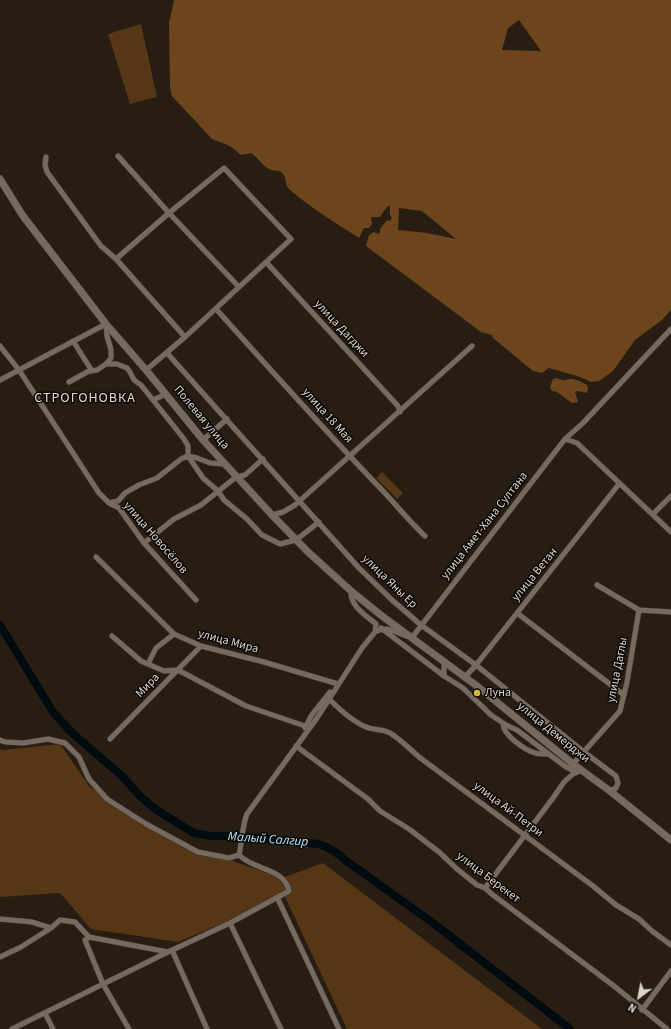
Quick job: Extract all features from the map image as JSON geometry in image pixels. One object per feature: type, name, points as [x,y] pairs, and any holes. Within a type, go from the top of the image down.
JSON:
[{"type":"main road","name":"Полевая улица","points":[[0,179],[23,216],[106,324],[203,440],[296,540],[351,591],[382,616]]},
{"type":"main road","name":"улица Демерджи","points":[[382,616],[465,677],[573,764],[580,772],[610,791],[671,840]]},
{"type":"street","points":[[118,156],[169,213],[239,287]]},
{"type":"street","points":[[46,157],[45,165],[50,177],[101,246],[116,260],[185,337]]},
{"type":"street","points":[[116,260],[169,213],[224,168],[291,239],[216,309],[146,370]]},
{"type":"street","name":"улица Дагджи","points":[[266,262],[398,406],[400,412]]},
{"type":"street","name":"улица 18 Мая","points":[[216,309],[350,457],[397,505],[412,525],[425,536]]},
{"type":"street","points":[[0,380],[106,324],[111,358],[106,364],[97,370],[89,371],[68,382]]},
{"type":"street","name":"улица Амет-Хана Султана","points":[[410,636],[414,635],[565,439],[583,423],[671,329]]},
{"type":"street","points":[[73,341],[92,371]]},
{"type":"street","name":"улица Новосёлов","points":[[0,346],[19,370],[99,493],[109,503],[119,508],[144,542],[196,600]]},
{"type":"street","points":[[272,515],[290,509],[350,457],[472,346]]},
{"type":"street","name":"улица Яны Ер","points":[[167,353],[300,500],[359,568],[421,625],[476,665],[616,776],[618,783],[616,788],[610,791]]},
{"type":"street","points":[[106,364],[116,364],[127,368],[134,380],[141,385],[154,400],[184,439],[188,446],[188,456],[203,478],[218,491],[224,500],[247,519],[262,535],[280,544],[296,540],[319,522]]},
{"type":"street","points":[[154,400],[166,394]]},
{"type":"street","points":[[203,440],[226,419]]},
{"type":"street","points":[[565,439],[577,443],[671,532]]},
{"type":"street","points":[[109,503],[118,501],[125,493],[139,484],[157,478],[181,458],[188,456],[210,463],[224,464]]},
{"type":"street","points":[[144,542],[174,519],[201,505],[236,477],[245,475],[263,459]]},
{"type":"street","name":"улица Ветан","points":[[465,677],[620,484]]},
{"type":"street","points":[[653,514],[671,496]]},
{"type":"street","points":[[118,501],[119,508]]},
{"type":"street","name":"улица Мира","points":[[96,557],[174,634],[201,646],[264,662],[338,684]]},
{"type":"street","points":[[597,585],[639,610],[671,612]]},
{"type":"street","points":[[351,591],[351,598],[354,605],[382,629],[444,676],[463,688],[491,715],[503,724],[517,730],[566,767],[580,772]]},
{"type":"street","name":"улица Даглы","points":[[573,764],[620,711],[628,682],[639,610]]},
{"type":"street","points":[[517,613],[624,695]]},
{"type":"street","points":[[375,632],[376,624]]},
{"type":"street","points":[[239,855],[244,820],[247,814],[317,718],[362,648],[375,632],[382,629],[388,628],[410,636]]},
{"type":"street","points":[[148,664],[156,648],[174,634]]},
{"type":"street","points":[[112,636],[141,661],[164,672],[178,670],[246,706],[305,726]]},
{"type":"street","name":"Мира","points":[[110,739],[201,646]]},
{"type":"street","points":[[444,662],[444,676]]},
{"type":"street","points":[[303,736],[305,726],[328,694],[338,684]]},
{"type":"street","name":"улица Ай-Петри","points":[[329,698],[336,706],[361,724],[369,728],[392,734],[419,757],[593,886],[616,905],[639,919],[671,945]]},
{"type":"street","points":[[503,724],[503,729],[507,734],[528,750],[538,754],[548,754]]},
{"type":"street","points":[[0,740],[23,744],[48,739],[65,743],[79,757],[89,779],[107,799],[146,824],[198,852],[229,858],[239,855]]},
{"type":"street","name":"улица Берекет","points":[[296,746],[368,799],[380,811],[409,829],[440,852],[457,869],[477,885],[485,888],[493,896],[614,986],[667,1029]]},
{"type":"street","points":[[485,888],[564,782],[573,774],[580,772]]},
{"type":"street","points":[[12,1029],[230,923],[289,890],[288,884],[277,874],[245,861],[239,855]]},
{"type":"street","points":[[277,897],[339,1029]]},
{"type":"street","points":[[0,919],[32,922],[51,928]]},
{"type":"street","points":[[0,957],[21,947],[51,928],[60,920],[75,922],[89,937],[170,951]]},
{"type":"street","points":[[230,923],[281,1029]]},
{"type":"street","points":[[89,937],[85,940],[103,984],[129,1029]]},
{"type":"street","points":[[170,951],[207,1029]]},
{"type":"street","points":[[642,1010],[671,971]]},
{"type":"street","points":[[45,1013],[52,1029]]},
{"type":"shaded area","points":[[174,0],[671,0],[671,310],[663,319],[635,340],[613,371],[599,381],[591,382],[580,377],[549,368],[542,373],[533,371],[493,338],[492,335],[481,332],[366,246],[369,235],[374,232],[378,234],[380,233],[380,229],[387,220],[390,221],[392,218],[390,215],[390,205],[380,217],[371,217],[372,224],[369,228],[364,228],[359,238],[298,197],[287,187],[284,176],[281,172],[271,170],[266,167],[251,153],[241,155],[230,146],[212,139],[172,96],[170,87],[169,23]],"holes":[[[519,20],[541,51],[502,50],[508,28]],[[399,208],[422,211],[456,239],[427,233],[398,230]]]},
{"type":"shaded area","points":[[141,24],[157,97],[130,104],[108,34]]},
{"type":"shaded area","points":[[556,378],[563,380],[574,379],[580,381],[587,385],[587,393],[578,391],[575,392],[578,402],[572,403],[557,392],[552,391],[550,387],[553,379]]},
{"type":"shaded area","points":[[382,472],[403,493],[397,499],[376,478]]},
{"type":"shaded area","points":[[60,744],[90,787],[191,847],[282,878],[323,863],[542,1029],[347,1029],[285,897],[178,942],[91,929],[60,893],[0,897],[0,749],[3,750]]},
{"type":"waterway","name":"Малый Салгир","points":[[0,625],[53,712],[71,732],[122,776],[141,797],[155,809],[194,833],[210,836],[238,836],[319,844],[336,852],[433,923],[570,1029]]},
{"type":"place","name":"Луна","points":[[477,693]]},
{"type":"district","name":"СТРОГОНОВКА","points":[[85,399]]}]
